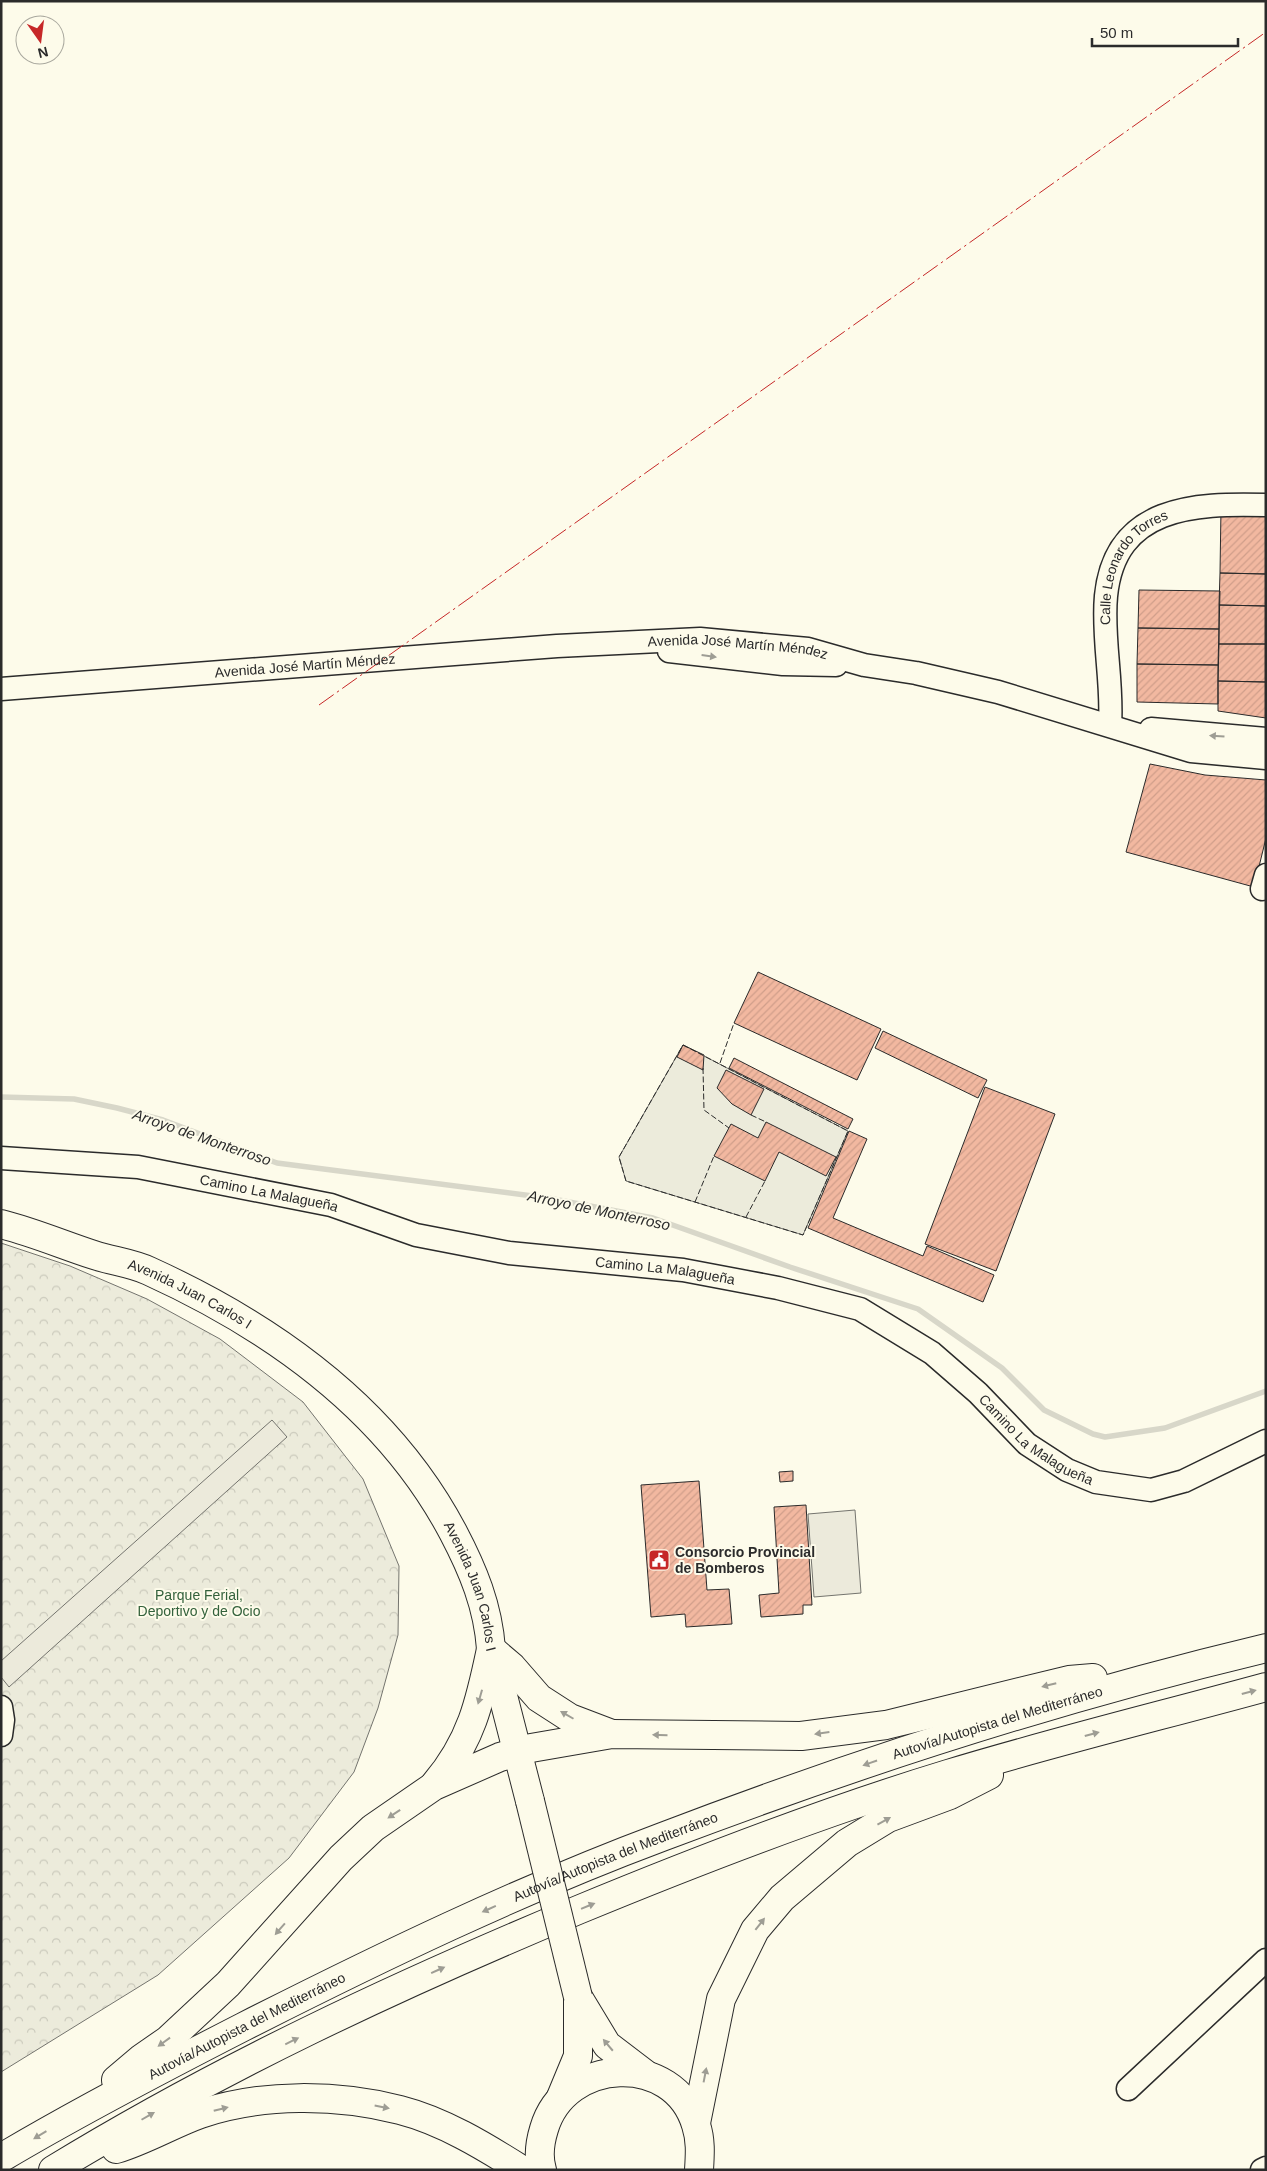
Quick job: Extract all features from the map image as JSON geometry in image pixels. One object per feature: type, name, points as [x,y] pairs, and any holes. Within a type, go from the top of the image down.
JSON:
[{"type":"main road","name":"Avenida Juan Carlos I","points":[[1,1224],[94,1255],[136,1280],[219,1322],[304,1381],[347,1419],[394,1467],[430,1518],[458,1570],[480,1630],[491,1649]]},
{"type":"main road","name":"Autovía/Autopista del Mediterráneo","points":[[1,2158],[78,2112],[320,1988],[487,1910],[660,1837],[903,1752],[1077,1697],[1167,1672],[1266,1648]]},
{"type":"main road","points":[[491,1649],[512,1667],[539,1698],[570,1718],[612,1734]]},
{"type":"main road","points":[[491,1649],[578,1997],[578,2056],[560,2098],[547,2118],[540,2140],[542,2170]]},
{"type":"main road","points":[[434,1786],[448,1769],[468,1737],[482,1692],[491,1649]]},
{"type":"main road","points":[[78,2112],[142,2058],[168,2040],[228,1984],[341,1858],[373,1828],[434,1786],[500,1757],[612,1734],[801,1736],[886,1724],[1069,1680],[1167,1672]]},
{"type":"main road","points":[[57,2168],[167,2105],[391,1991],[494,1945],[653,1879],[813,1820],[948,1774],[1266,1687]]},
{"type":"main road","points":[[696,2123],[721,1999],[755,1930],[782,1898],[847,1843],[888,1818],[950,1795],[1045,1747]]},
{"type":"main road","points":[[578,1997],[607,2045],[617,2055],[646,2075],[668,2086],[684,2103],[696,2123],[701,2146],[699,2170]]},
{"type":"main road","points":[[560,2098],[578,2083],[600,2074],[623,2071],[646,2075]]},
{"type":"main road","points":[[57,2168],[136,2143],[199,2114],[281,2100],[322,2099],[400,2110],[466,2137],[522,2170]]},
{"type":"street","name":"Calle Leonardo Torres","points":[[1110,725],[1112,701],[1106,597],[1117,558],[1130,537],[1149,521],[1171,513],[1228,504],[1266,505]]},
{"type":"street","name":"Avenida José Martín Méndez","points":[[1,689],[557,646],[608,645],[783,664],[864,665],[998,692],[1110,725],[1161,744],[1191,751],[1266,758]]},
{"type":"street","name":"Avenida José Martín Méndez","points":[[1110,725],[1266,740]]},
{"type":"street","name":"Avenida José Martín Méndez","points":[[1219,755],[1250,748],[1266,748]]},
{"type":"street","name":"Camino La Malagueña","points":[[1,1158],[138,1167],[331,1205],[416,1235],[509,1253],[683,1270],[778,1288],[860,1309],[932,1353],[978,1393],[1027,1444],[1066,1470],[1096,1482],[1122,1488],[1151,1490],[1184,1481],[1266,1441]]},
{"type":"street","points":[[1,1707],[3,1720],[1,1735]]},
{"type":"street","points":[[1128,2089],[1266,1960]]},
{"type":"street","points":[[1262,2170],[1266,2168]]},
{"type":"green space","points":[[683,1045],[848,1131],[803,1235],[626,1181],[619,1157]]},
{"type":"green space","name":"Parque Ferial, Deportivo y de Ocio","points":[[1,1243],[70,1266],[147,1299],[220,1339],[303,1402],[363,1479],[399,1566],[398,1635],[378,1708],[354,1772],[289,1858],[158,1975],[1,2072]]},
{"type":"shaded area","points":[[272,1420],[287,1437],[9,1687],[1,1677],[1,1661]]},
{"type":"shaded area","points":[[855,1510],[861,1593],[814,1597],[808,1514]]},
{"type":"building","points":[[1221,508],[1266,509],[1266,574],[1220,573]]},
{"type":"building","points":[[1220,573],[1266,574],[1266,606],[1219,605]]},
{"type":"building","points":[[1139,590],[1220,591],[1219,629],[1138,628]]},
{"type":"building","points":[[1219,605],[1266,606],[1266,644],[1219,644]]},
{"type":"building","points":[[1138,628],[1219,629],[1218,665],[1137,664]]},
{"type":"building","points":[[1219,644],[1266,644],[1266,682],[1218,681]]},
{"type":"building","points":[[1137,664],[1218,665],[1218,704],[1137,702]]},
{"type":"building","points":[[1218,681],[1266,682],[1266,718],[1218,711]]},
{"type":"building","points":[[1150,764],[1205,775],[1266,780],[1266,838],[1254,887],[1126,852]]},
{"type":"building","points":[[758,972],[881,1029],[857,1080],[734,1023]]},
{"type":"building","points":[[883,1031],[987,1080],[978,1098],[875,1048]]},
{"type":"building","points":[[683,1045],[704,1055],[703,1070],[677,1057]]},
{"type":"building","points":[[734,1058],[853,1119],[848,1129],[729,1068]]},
{"type":"building","points":[[726,1070],[764,1089],[751,1115],[732,1104],[717,1088]]},
{"type":"building","points":[[985,1087],[1055,1114],[996,1271],[925,1244]]},
{"type":"building","points":[[766,1122],[836,1157],[826,1176],[779,1152],[765,1181],[714,1156],[731,1124],[758,1138]]},
{"type":"building","points":[[849,1131],[867,1139],[833,1218],[923,1256],[927,1246],[994,1275],[983,1302],[808,1228]]},
{"type":"building","points":[[793,1471],[793,1481],[780,1482],[779,1472]]},
{"type":"building","points":[[699,1481],[707,1590],[729,1589],[732,1624],[686,1627],[685,1614],[651,1617],[641,1485]]},
{"type":"building","points":[[806,1505],[812,1605],[803,1605],[803,1614],[761,1617],[759,1595],[779,1593],[774,1507]]},
{"type":"waterway","name":"Arroyo de Monterroso","points":[[1,1097],[74,1099],[117,1108],[163,1120],[277,1163],[548,1198],[653,1218],[790,1267],[918,1309],[1002,1368],[1044,1410],[1093,1434],[1105,1437],[1165,1428],[1266,1391]]},
{"type":"fence","points":[[720,1063],[734,1023]]},
{"type":"fence","points":[[683,1045],[848,1131],[803,1235],[626,1181],[619,1157],[683,1045]]},
{"type":"fence","points":[[703,1068],[704,1110],[729,1128]]},
{"type":"fence","points":[[751,1115],[766,1122]]},
{"type":"fence","points":[[695,1202],[714,1156]]},
{"type":"fence","points":[[746,1217],[765,1181]]},
{"type":"power","points":[[319,705],[1266,32]]},
{"type":"place","name":"Consorcio Provincial de Bomberos","points":[[659,1560]]}]
